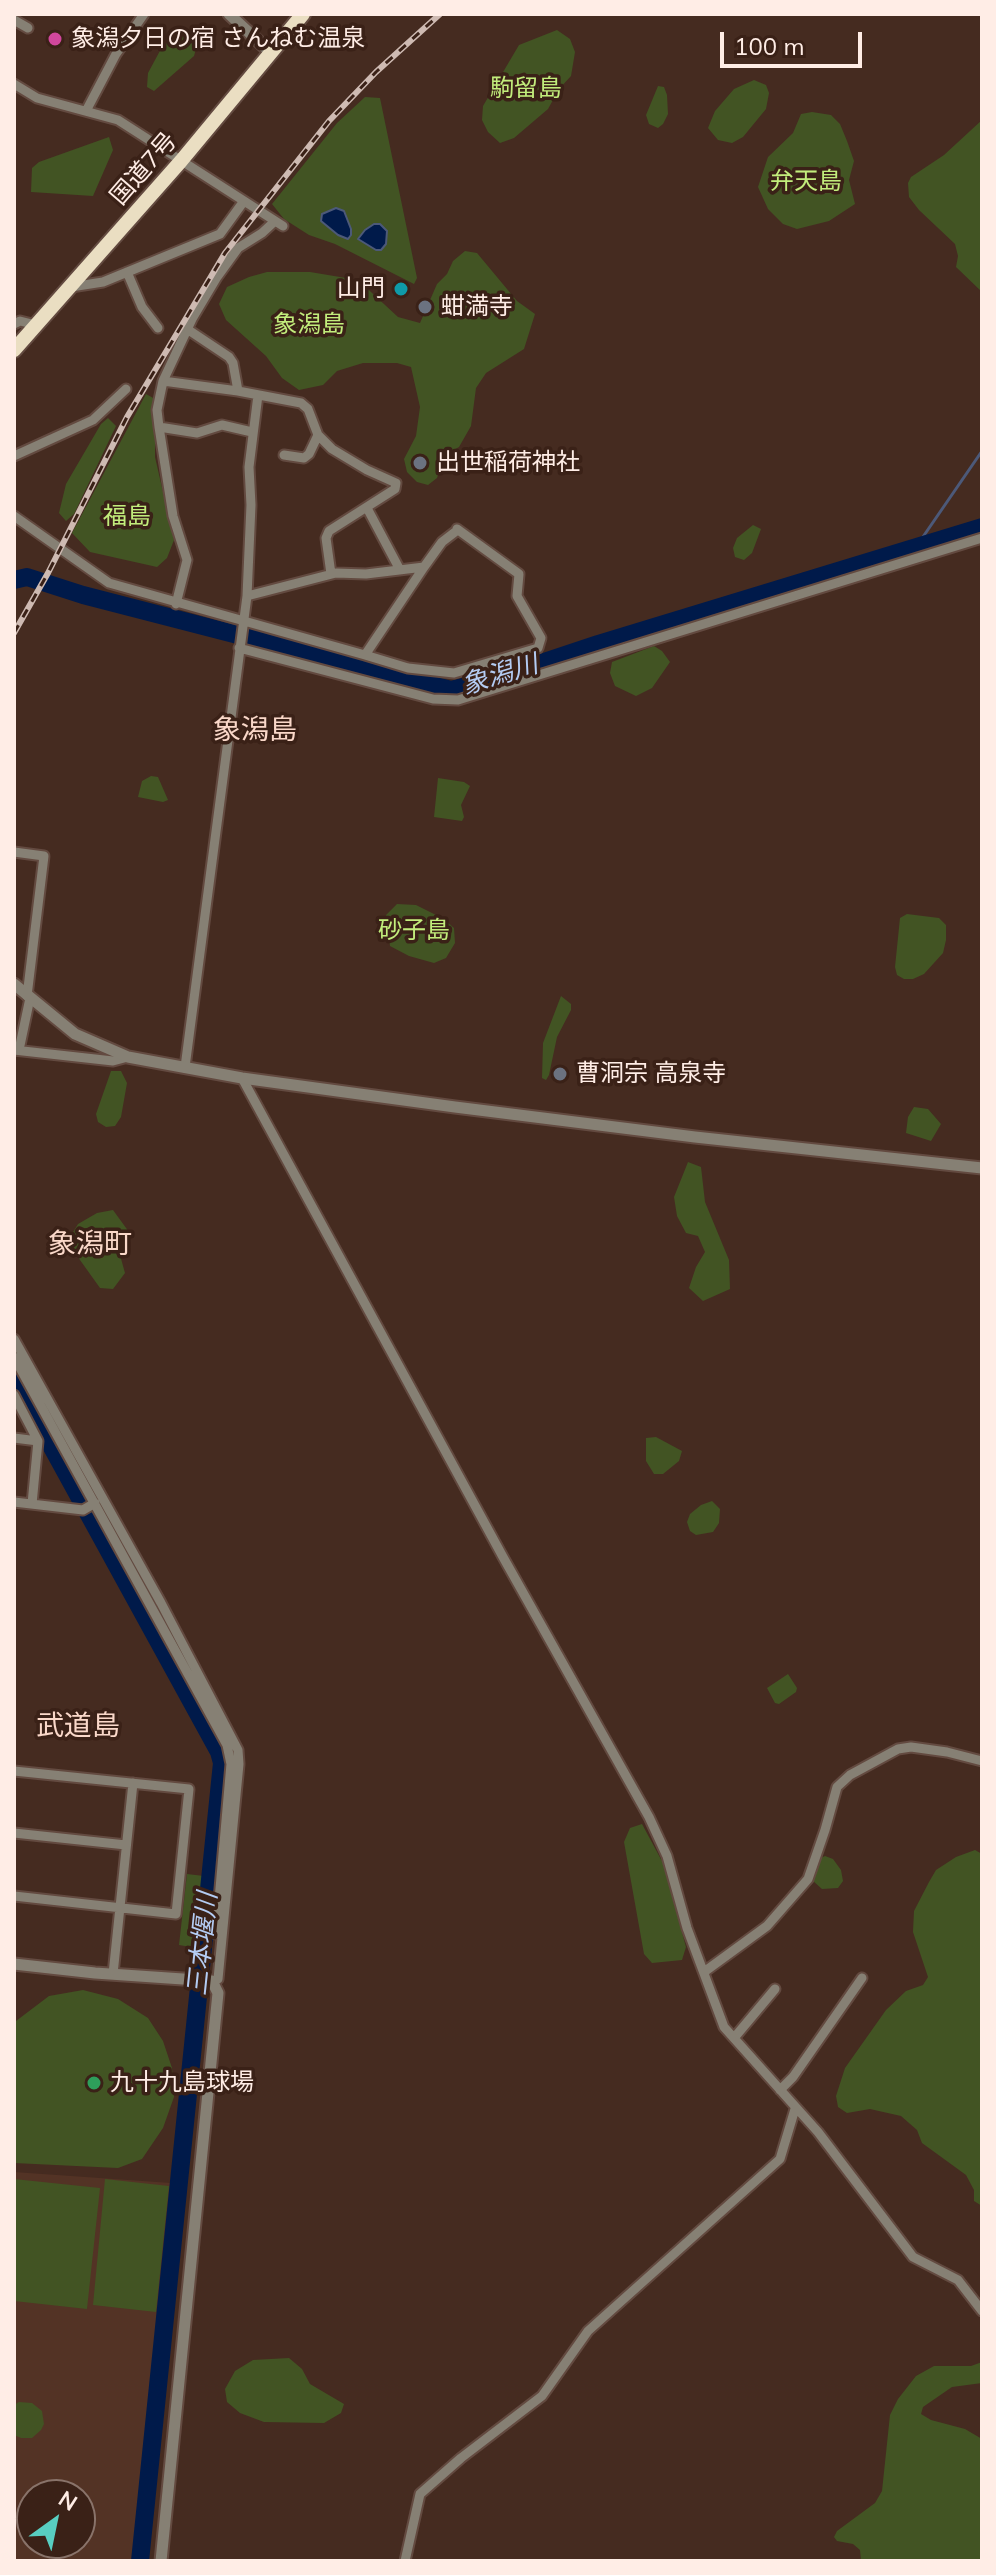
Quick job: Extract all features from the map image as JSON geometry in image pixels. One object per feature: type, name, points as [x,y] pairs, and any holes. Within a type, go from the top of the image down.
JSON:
[{"type":"highway","name":"国道7号","points":[[14,350],[181,161],[303,14]]},
{"type":"street","points":[[86,111],[116,54],[144,14]]},
{"type":"street","points":[[229,14],[270,52]]},
{"type":"street","points":[[14,20],[28,28]]},
{"type":"street","points":[[14,84],[37,98],[133,127],[279,223],[238,248],[187,329],[163,381],[157,410],[159,427],[173,516],[187,560],[176,604]]},
{"type":"street","points":[[68,288],[103,282],[220,234],[244,201]]},
{"type":"street","points":[[127,272],[142,307],[158,328]]},
{"type":"street","points":[[14,324],[20,321],[36,325]]},
{"type":"street","points":[[187,329],[229,357],[236,372],[238,391]]},
{"type":"street","points":[[163,381],[301,403],[308,409],[318,435],[332,449],[396,483],[395,489],[329,531],[326,538],[331,574]]},
{"type":"street","points":[[14,456],[81,428],[126,389]]},
{"type":"street","points":[[185,1067],[247,596],[252,432],[258,395]]},
{"type":"street","points":[[159,427],[197,433],[222,425],[252,432]]},
{"type":"street","points":[[284,455],[304,458],[318,435]]},
{"type":"street","points":[[367,508],[400,570]]},
{"type":"street","points":[[14,516],[109,583],[408,668],[454,673],[538,648],[541,638],[517,596],[519,574],[456,530],[442,542],[365,655]]},
{"type":"street","points":[[239,648],[433,699],[458,700],[982,538]]},
{"type":"street","points":[[247,596],[331,574],[424,567]]},
{"type":"street","points":[[14,852],[44,856],[29,997],[16,1050],[113,1061],[128,1057]]},
{"type":"street","points":[[14,984],[75,1034],[128,1057],[242,1078],[695,1137],[982,1168]]},
{"type":"street","points":[[242,1078],[503,1557],[649,1817],[667,1856],[687,1928],[724,2027],[818,2132],[913,2257],[958,2280],[982,2311]]},
{"type":"street","points":[[14,1339],[161,1603],[238,1750],[239,1764],[214,1981]]},
{"type":"street","points":[[14,1357],[227,1745],[231,1764],[214,1981],[218,1993],[161,2561]]},
{"type":"street","points":[[14,1395],[38,1441],[32,1504]]},
{"type":"street","points":[[14,1438],[38,1441]]},
{"type":"street","points":[[14,1502],[83,1510],[95,1504]]},
{"type":"street","points":[[704,1972],[767,1926],[808,1879],[837,1787],[850,1775],[898,1749],[911,1747],[982,1761]]},
{"type":"street","points":[[14,1771],[189,1789],[176,1914],[14,1896]]},
{"type":"street","points":[[113,1974],[133,1783]]},
{"type":"street","points":[[14,1833],[126,1845]]},
{"type":"street","points":[[14,1964],[214,1981]]},
{"type":"street","points":[[780,2090],[793,2077],[862,1978]]},
{"type":"street","points":[[734,2038],[775,1989]]},
{"type":"street","points":[[405,2561],[420,2494],[542,2396],[588,2331],[780,2159],[795,2109]]},
{"type":"shaded area","points":[[14,2172],[171,2183],[136,2561],[14,2561]]},
{"type":"green space","points":[[185,27],[199,38],[194,56],[154,91],[147,87],[148,73],[162,47]]},
{"type":"green space","name":"駒留島","points":[[557,30],[570,39],[575,52],[571,76],[559,89],[548,109],[514,138],[500,143],[488,132],[482,120],[483,106],[519,45]]},
{"type":"green space","points":[[754,80],[766,85],[769,93],[766,109],[743,137],[732,143],[718,140],[708,128],[715,111],[734,89]]},
{"type":"green space","points":[[658,86],[664,87],[667,95],[668,114],[658,128],[649,124],[646,115]]},
{"type":"green space","points":[[365,97],[380,98],[417,278],[414,284],[335,244],[309,235],[284,219],[272,204],[337,123]]},
{"type":"green space","name":"弁天島","points":[[801,114],[831,115],[840,124],[854,161],[849,180],[855,204],[829,221],[797,229],[783,224],[768,209],[758,187],[768,157],[793,133]]},
{"type":"green space","points":[[982,120],[982,292],[956,267],[958,256],[955,244],[919,210],[909,197],[908,183],[911,177],[944,155]]},
{"type":"green space","points":[[109,137],[113,150],[93,196],[31,192],[32,168],[39,162]]},
{"type":"green space","name":"象潟島","points":[[465,251],[477,253],[517,301],[535,314],[524,349],[486,373],[476,388],[471,426],[459,447],[445,455],[437,478],[428,485],[417,482],[407,472],[404,459],[416,436],[420,407],[411,367],[397,363],[363,363],[337,371],[323,385],[299,390],[282,378],[266,356],[226,320],[219,304],[227,287],[249,277],[267,272],[310,272],[358,280],[398,317],[420,323],[437,284],[447,274],[453,261]]},
{"type":"green space","name":"福島","points":[[146,394],[155,399],[155,457],[174,540],[167,558],[157,567],[90,552],[72,533]]},
{"type":"green space","name":"福島","points":[[108,418],[116,426],[74,514],[66,521],[59,513],[66,484],[101,424]]},
{"type":"green space","points":[[753,525],[761,529],[752,553],[744,560],[735,557],[733,548],[737,538]]},
{"type":"green space","points":[[654,646],[670,662],[652,688],[636,696],[615,686],[610,673],[612,662]]},
{"type":"green space","points":[[151,776],[158,777],[168,800],[163,802],[138,797],[142,781]]},
{"type":"green space","points":[[438,778],[464,782],[470,786],[461,805],[462,821],[434,817]]},
{"type":"green space","name":"砂子島","points":[[397,904],[416,905],[444,919],[454,928],[455,943],[446,958],[434,963],[409,956],[390,946],[386,915]]},
{"type":"green space","points":[[907,914],[939,918],[946,925],[943,953],[924,974],[913,979],[897,975],[895,967],[900,918]]},
{"type":"green space","points":[[561,996],[571,1004],[571,1010],[557,1037],[546,1080],[542,1078],[543,1043]]},
{"type":"green space","points":[[111,1071],[121,1071],[127,1083],[121,1117],[115,1126],[106,1127],[98,1122],[96,1114]]},
{"type":"green space","points":[[914,1107],[928,1109],[941,1124],[931,1141],[906,1133],[908,1117]]},
{"type":"green space","points":[[688,1162],[701,1167],[705,1202],[729,1260],[730,1289],[703,1301],[689,1288],[705,1252],[698,1236],[686,1233],[677,1216],[674,1197]]},
{"type":"green space","points":[[113,1210],[129,1232],[120,1255],[125,1273],[113,1289],[100,1288],[75,1253],[72,1234],[78,1224],[97,1213]]},
{"type":"green space","points":[[656,1437],[682,1451],[679,1461],[663,1474],[654,1474],[646,1461],[646,1438]]},
{"type":"green space","points":[[712,1501],[720,1509],[719,1523],[713,1532],[696,1535],[690,1531],[687,1522],[690,1514]]},
{"type":"green space","points":[[788,1674],[797,1688],[796,1692],[779,1704],[775,1703],[767,1688]]},
{"type":"green space","points":[[642,1824],[663,1863],[686,1947],[682,1960],[652,1963],[644,1954],[624,1842],[630,1828]]},
{"type":"green space","points":[[975,1850],[982,1854],[982,2206],[974,2201],[974,2190],[966,2175],[922,2143],[917,2130],[901,2116],[870,2109],[847,2113],[838,2107],[836,2096],[845,2068],[886,2010],[906,1991],[923,1985],[928,1977],[913,1932],[914,1911],[929,1882],[936,1870],[956,1857]]},
{"type":"green space","points":[[821,1858],[833,1859],[841,1870],[843,1881],[838,1888],[822,1889],[812,1880]]},
{"type":"green space","points":[[187,1874],[204,1876],[197,1948],[179,1945]]},
{"type":"green space","name":"九十九島球場","points":[[83,1990],[118,1999],[148,2018],[163,2041],[172,2068],[174,2097],[163,2128],[142,2159],[118,2168],[14,2163],[16,2021],[49,1996]]},
{"type":"green space","points":[[14,2179],[100,2188],[87,2309],[14,2301]]},
{"type":"green space","points":[[105,2179],[169,2186],[156,2312],[93,2305]]},
{"type":"green space","points":[[289,2358],[302,2369],[310,2384],[344,2404],[341,2413],[324,2423],[264,2422],[240,2413],[227,2402],[225,2389],[235,2371],[253,2360]]},
{"type":"green space","points":[[982,2362],[982,2383],[952,2387],[923,2407],[921,2414],[931,2420],[965,2429],[982,2439],[982,2561],[861,2561],[860,2550],[834,2537],[837,2531],[875,2503],[882,2491],[890,2415],[898,2399],[916,2376],[934,2366],[971,2366]]},
{"type":"green space","points":[[19,2402],[32,2403],[42,2411],[44,2424],[32,2438],[14,2435],[14,2405]]},
{"type":"water","points":[[336,208],[344,211],[351,229],[348,239],[321,221],[322,214]]},
{"type":"water","points":[[374,224],[380,224],[387,231],[386,244],[381,250],[358,239]]},
{"type":"waterway","points":[[916,547],[982,451]]},
{"type":"waterway","name":"象潟川","points":[[14,580],[27,577],[83,595],[451,690],[982,527]]},
{"type":"waterway","name":"三本堰川","points":[[14,1378],[219,1752],[222,1763],[140,2561]]},
{"type":"railway","points":[[14,633],[127,417],[225,253],[329,121],[376,72],[440,14]]},
{"type":"place","name":"象潟夕日の宿 さんねむ温泉","points":[[55,39]]},
{"type":"place","name":"山門","points":[[401,289]]},
{"type":"place","name":"蚶満寺","points":[[425,307]]},
{"type":"place","name":"出世稲荷神社","points":[[420,463]]},
{"type":"place","name":"曹洞宗 高泉寺","points":[[560,1074]]},
{"type":"place","name":"九十九島球場","points":[[94,2083]]},
{"type":"district","name":"象潟島","points":[[255,731]]},
{"type":"district","name":"象潟町","points":[[90,1245]]},
{"type":"district","name":"武道島","points":[[78,1727]]}]
